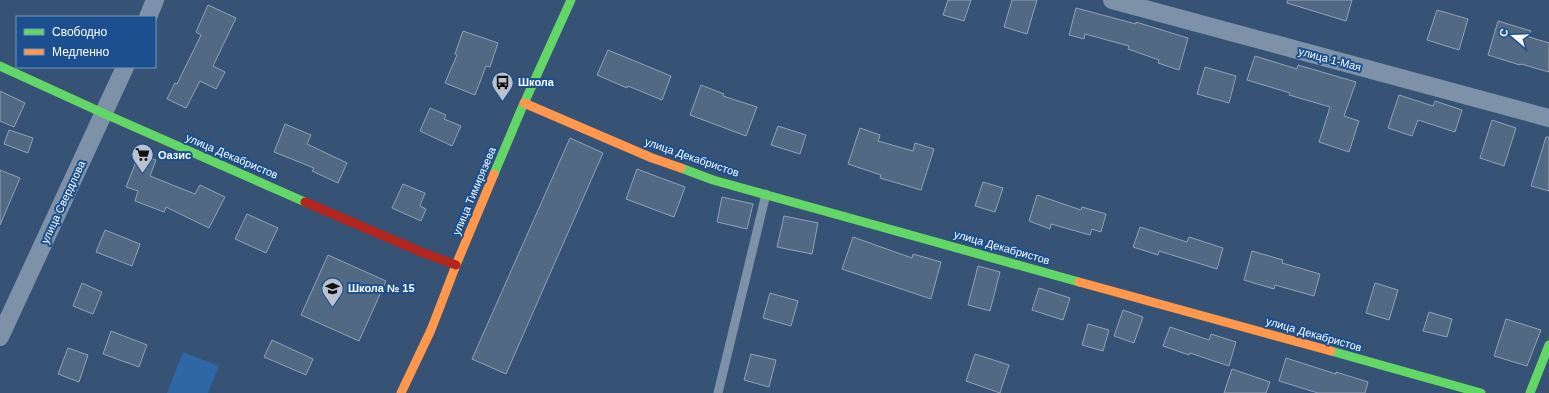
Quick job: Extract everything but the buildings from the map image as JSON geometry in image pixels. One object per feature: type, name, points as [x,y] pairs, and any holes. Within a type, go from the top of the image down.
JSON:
[{"type":"street","points":[[148,16],[155,0]]},
{"type":"street","name":"улица Тимирязева","points":[[401,393],[431,330],[456,265],[524,103],[571,0]]},
{"type":"street","name":"улица 1-Мая","points":[[1112,0],[1549,118]]},
{"type":"street","name":"улица Декабристов","points":[[0,66],[104,114],[421,252],[456,265]]},
{"type":"street","name":"улица Свердлова","points":[[0,337],[125,68]]},
{"type":"street","name":"улица Декабристов","points":[[524,103],[652,158],[713,180],[1481,393]]},
{"type":"street","points":[[1530,393],[1549,345]]},
{"type":"lane","points":[[718,393],[766,194]]},
{"type":"shaded area","points":[[183,352],[219,366],[208,393],[167,393]]},
{"type":"traffic: fast","points":[[494,174],[521,110],[571,0]]},
{"type":"traffic: fast","points":[[0,66],[305,202]]},
{"type":"traffic: fast","points":[[681,168],[713,180],[1079,282]]},
{"type":"traffic: fast","points":[[1530,393],[1549,345]]},
{"type":"traffic: fast","points":[[1331,351],[1481,393]]},
{"type":"traffic: slow","points":[[524,103],[652,158],[681,168]]},
{"type":"traffic: slow","points":[[401,393],[431,330],[494,174]]},
{"type":"traffic: slow","points":[[1079,282],[1331,351]]},
{"type":"traffic: jam","points":[[305,202],[421,252],[456,265]]},
{"type":"place","name":"Школа","points":[[502,102]]},
{"type":"place","name":"Оазис","points":[[142,174]]},
{"type":"place","name":"Школа № 15","points":[[332,308]]}]
